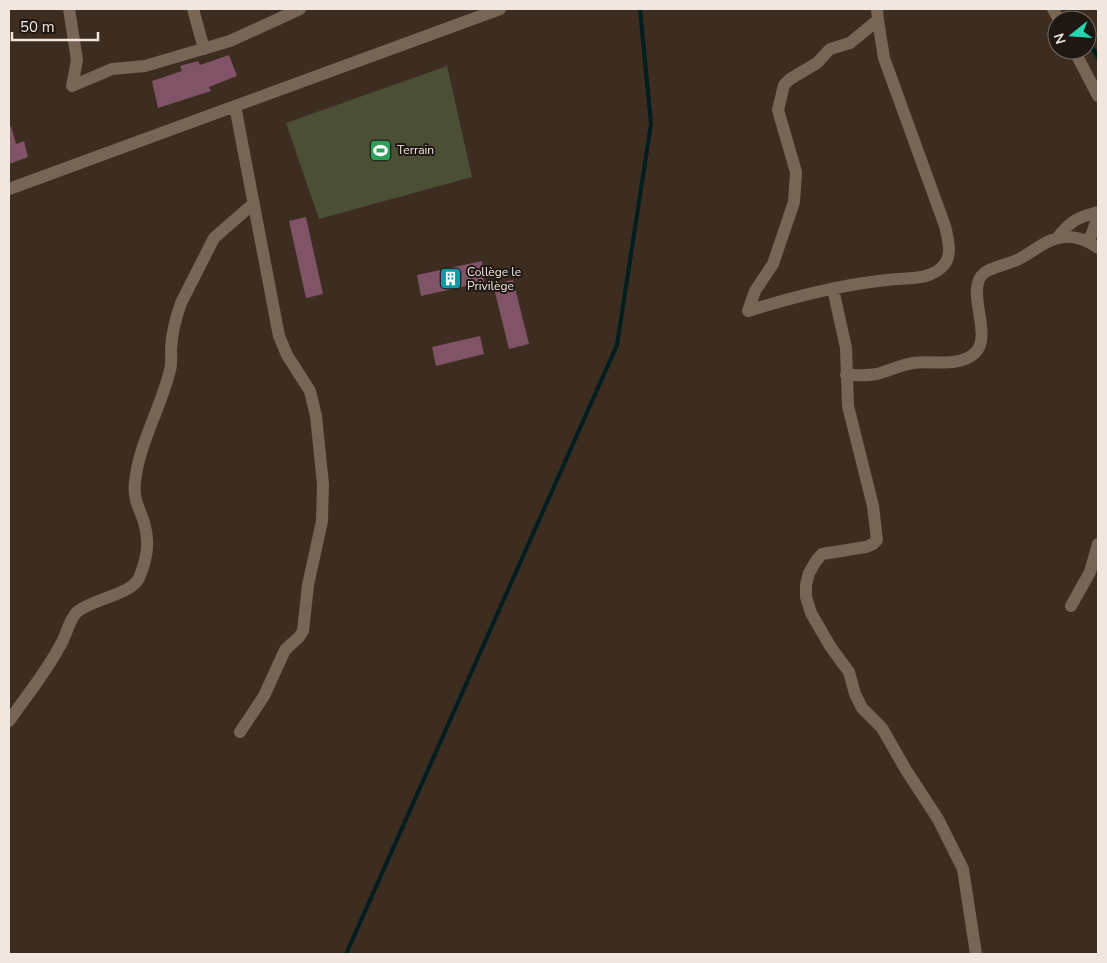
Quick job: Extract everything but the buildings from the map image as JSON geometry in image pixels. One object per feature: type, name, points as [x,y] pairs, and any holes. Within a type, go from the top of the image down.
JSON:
[{"type":"street","points":[[69,9],[77,60],[72,86],[112,69],[145,66],[240,37],[300,9]]},
{"type":"street","points":[[193,9],[204,49]]},
{"type":"street","points":[[9,189],[234,106],[466,14],[500,9]]},
{"type":"street","points":[[878,14],[884,58],[945,226],[949,257],[945,265],[938,271],[920,277],[872,281],[791,298],[748,311],[755,291],[773,264],[794,202],[796,172],[778,110],[784,85],[790,79],[816,63],[830,49],[850,43],[878,14]]},
{"type":"street","points":[[1079,60],[1098,96]]},
{"type":"street","points":[[234,106],[279,336],[287,355],[310,391],[316,416],[324,484],[322,521],[308,585],[303,631],[299,638],[285,650],[264,696],[240,732]]},
{"type":"street","points":[[9,721],[63,642],[73,616],[100,599],[128,589],[138,579],[147,557],[148,546],[143,522],[135,502],[136,471],[147,433],[171,369],[172,348],[181,303],[209,252],[214,238],[254,204]]},
{"type":"street","points":[[1057,238],[1068,224],[1075,219],[1098,212]]},
{"type":"street","points":[[846,375],[874,374],[912,363],[948,363],[967,358],[976,352],[980,346],[982,335],[977,292],[978,282],[982,275],[986,271],[1018,259],[1057,238],[1075,237],[1094,245],[1098,217]]},
{"type":"street","points":[[833,289],[846,348],[848,406],[873,506],[877,540],[866,547],[822,554],[816,560],[809,573],[806,597],[811,613],[848,672],[862,708],[882,728],[906,770],[938,819],[963,869],[976,954]]},
{"type":"street","points":[[1071,606],[1090,572],[1098,544]]},
{"type":"green space","name":"Terrain","points":[[447,66],[472,177],[319,219],[286,123]]},
{"type":"waterway","points":[[346,954],[617,345],[651,124],[640,9]]},
{"type":"place","name":"Terrain","points":[[381,150]]},
{"type":"place","name":"Collège le Privilège","points":[[451,279]]}]
